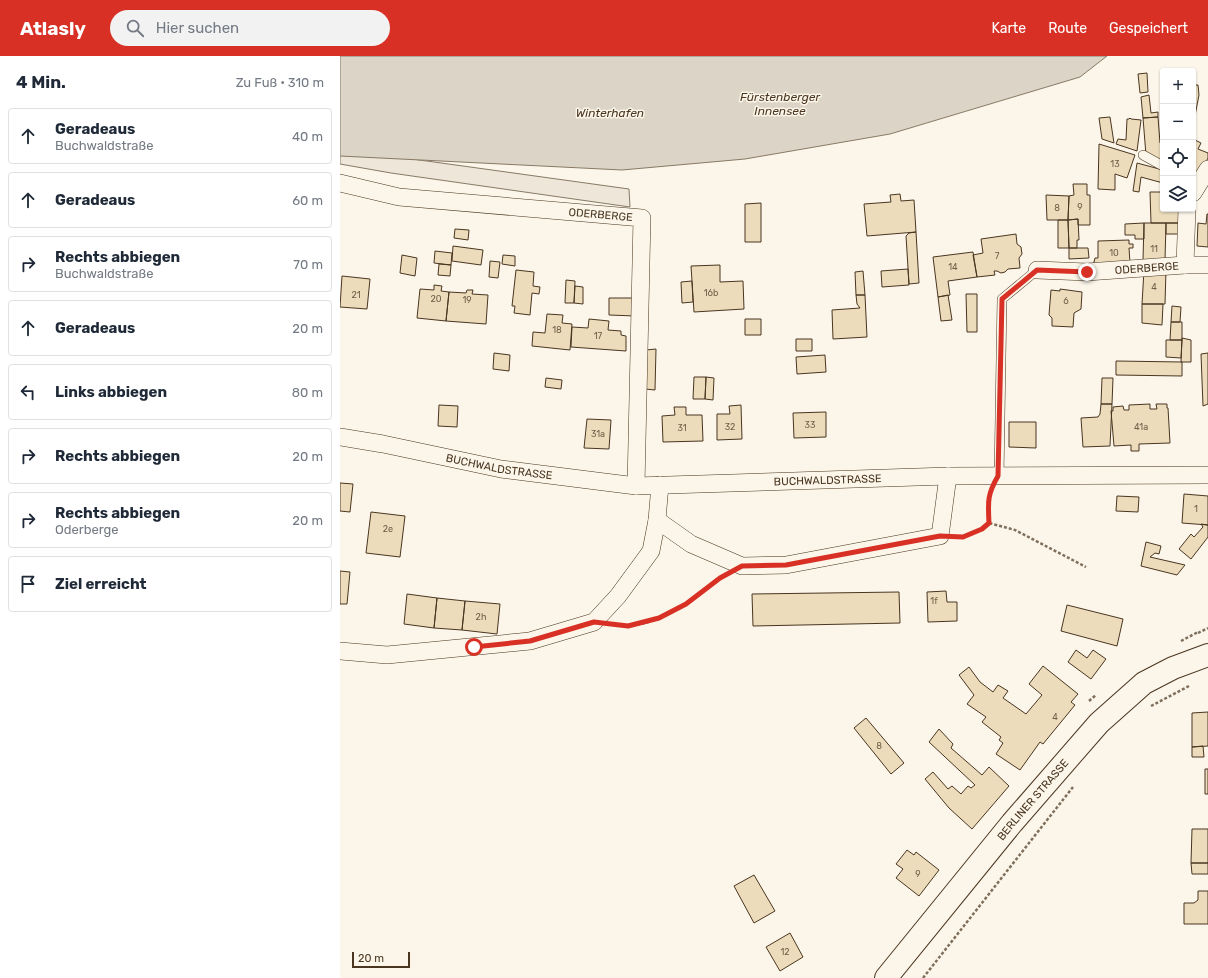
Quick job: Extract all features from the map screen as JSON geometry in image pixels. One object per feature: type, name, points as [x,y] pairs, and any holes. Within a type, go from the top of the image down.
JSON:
[{"type":"main road","name":"BERLINER STRASSE","points":[[886,978],[1012,823],[1099,723],[1144,683],[1173,668],[1208,655]]},
{"type":"street","points":[[1196,185],[1208,170]]},
{"type":"street","name":"ODERBERGE","points":[[340,183],[399,197],[642,218],[636,486]]},
{"type":"street","points":[[1185,265],[1187,212]]},
{"type":"street","name":"ODERBERGE","points":[[1037,270],[1087,272],[1185,265],[1208,265]]},
{"type":"street","name":"BUCHWALDSTRASSE","points":[[340,437],[383,444],[501,469],[636,486],[948,476],[1208,475]]},
{"type":"street","points":[[657,520],[691,544],[742,566],[786,565],[940,536],[948,476]]},
{"type":"street","points":[[340,651],[387,655],[530,641],[594,622],[618,596],[652,551],[657,520],[660,485]]},
{"type":"lane","points":[[1143,156],[1160,164]]},
{"type":"lane","points":[[998,476],[1002,299],[1037,270]]},
{"type":"path","points":[[989,523],[988,501],[991,489],[998,476]]},
{"type":"path","points":[[940,536],[963,537],[982,529],[989,523]]},
{"type":"path","points":[[989,523],[1015,530],[1086,567]]},
{"type":"path","points":[[594,622],[628,626],[659,618],[686,604],[720,578],[742,566]]},
{"type":"path","points":[[1149,708],[1190,685]]},
{"type":"path","points":[[923,978],[1073,787]]},
{"type":"shaded area","points":[[340,149],[629,189],[630,207],[391,173],[340,164]]},
{"type":"water","name":"Winterhafen","points":[[340,56],[1107,56],[1080,77],[890,134],[745,159],[622,170],[340,156]]},
{"type":"building","points":[[1147,73],[1148,92],[1140,93],[1138,74]]},
{"type":"building","points":[[1196,85],[1198,85],[1199,95],[1196,110]]},
{"type":"building","points":[[1149,95],[1151,113],[1158,112],[1158,117],[1143,118],[1141,97]]},
{"type":"building","points":[[1110,117],[1114,143],[1102,139],[1099,118]]},
{"type":"building","points":[[1158,117],[1160,160],[1146,155],[1143,118]]},
{"type":"building","points":[[1130,118],[1141,120],[1137,151],[1116,144],[1118,139],[1126,140],[1127,119]]},
{"type":"building","points":[[1196,140],[1201,143],[1198,149],[1208,153],[1208,158],[1198,178],[1196,177]]},
{"type":"building","points":[[1099,144],[1135,155],[1127,178],[1115,174],[1115,190],[1098,189]]},
{"type":"building","points":[[1137,163],[1160,169],[1160,182],[1141,177],[1139,192],[1133,191]]},
{"type":"building","points":[[1073,184],[1087,184],[1087,195],[1090,195],[1090,225],[1078,225],[1078,219],[1068,220],[1069,196],[1074,195]]},
{"type":"building","points":[[1150,192],[1160,192],[1160,212],[1179,212],[1179,223],[1151,223]]},
{"type":"building","points":[[900,194],[901,201],[914,200],[916,232],[867,236],[864,204],[891,202],[890,195]]},
{"type":"building","points":[[1046,195],[1069,196],[1068,220],[1047,220]]},
{"type":"building","points":[[761,203],[761,242],[745,242],[745,204]]},
{"type":"building","points":[[1207,214],[1208,247],[1197,246],[1198,223],[1206,224]]},
{"type":"building","points":[[1078,219],[1079,240],[1077,240],[1077,248],[1069,248],[1068,220]]},
{"type":"building","points":[[1058,220],[1068,220],[1069,248],[1058,248]]},
{"type":"building","points":[[1144,223],[1166,223],[1165,260],[1143,260]]},
{"type":"building","points":[[1144,223],[1144,239],[1135,239],[1135,235],[1125,235],[1125,224]]},
{"type":"building","points":[[1166,223],[1179,223],[1180,234],[1166,234]]},
{"type":"building","points":[[455,229],[469,230],[468,240],[454,238]]},
{"type":"building","points":[[916,232],[919,283],[909,284],[906,236],[909,233]]},
{"type":"building","points":[[1016,234],[1017,244],[1021,247],[1022,254],[1019,258],[1020,268],[1008,269],[1001,273],[994,271],[995,275],[977,277],[973,255],[983,253],[981,239]]},
{"type":"building","points":[[1129,240],[1129,244],[1133,244],[1133,248],[1129,248],[1130,263],[1093,266],[1095,258],[1098,258],[1098,241]]},
{"type":"building","points":[[453,246],[483,250],[481,265],[452,261]]},
{"type":"building","points":[[1069,248],[1088,248],[1089,258],[1069,259]]},
{"type":"building","points":[[435,251],[452,253],[451,265],[434,263]]},
{"type":"building","points":[[973,252],[977,277],[948,281],[950,295],[938,297],[933,257]]},
{"type":"building","points":[[402,255],[417,258],[415,276],[400,273]]},
{"type":"building","points":[[503,255],[515,256],[515,266],[502,264]]},
{"type":"building","points":[[490,261],[500,262],[498,278],[489,277]]},
{"type":"building","points":[[439,264],[451,265],[450,276],[438,275]]},
{"type":"building","points":[[720,265],[720,282],[743,281],[744,309],[694,312],[691,266]]},
{"type":"building","points":[[908,269],[909,285],[882,287],[881,271]]},
{"type":"building","points":[[516,270],[534,272],[533,286],[540,287],[539,294],[532,293],[530,315],[514,313],[515,306],[512,306]]},
{"type":"building","points":[[1144,270],[1166,270],[1165,304],[1142,304]]},
{"type":"building","points":[[863,271],[865,295],[856,295],[855,272]]},
{"type":"building","points":[[342,276],[370,279],[367,309],[340,307]]},
{"type":"building","points":[[566,280],[575,281],[574,303],[565,303]]},
{"type":"building","points":[[692,281],[693,302],[682,303],[681,282]]},
{"type":"building","points":[[434,285],[442,286],[441,291],[449,292],[446,321],[417,318],[420,289],[434,290]]},
{"type":"building","points":[[575,286],[583,287],[583,304],[574,303]]},
{"type":"building","points":[[1060,289],[1082,292],[1081,309],[1074,313],[1073,327],[1052,326],[1052,318],[1049,315],[1051,290],[1060,291]]},
{"type":"building","points":[[467,290],[473,290],[472,294],[488,295],[486,324],[446,321],[449,292],[466,293]]},
{"type":"building","points":[[966,294],[977,294],[977,332],[967,332]]},
{"type":"building","points":[[856,295],[865,295],[867,337],[833,339],[832,310],[860,308],[857,304]]},
{"type":"building","points":[[948,295],[952,320],[941,321],[938,297]]},
{"type":"building","points":[[609,298],[635,298],[635,316],[609,315]]},
{"type":"building","points":[[1142,304],[1163,304],[1162,325],[1142,323]]},
{"type":"building","points":[[1172,306],[1181,307],[1180,322],[1171,322]]},
{"type":"building","points":[[547,314],[563,315],[562,323],[572,324],[570,350],[532,346],[533,332],[545,333]]},
{"type":"building","points":[[589,319],[609,321],[608,330],[621,331],[621,335],[626,336],[626,351],[571,347],[572,327],[588,328]]},
{"type":"building","points":[[745,319],[761,319],[761,335],[745,335]]},
{"type":"building","points":[[1171,322],[1182,322],[1182,340],[1170,340]]},
{"type":"building","points":[[1182,338],[1191,340],[1191,362],[1181,362]]},
{"type":"building","points":[[796,339],[812,339],[812,351],[796,351]]},
{"type":"building","points":[[1166,340],[1182,340],[1181,358],[1166,357]]},
{"type":"building","points":[[656,349],[655,390],[645,389],[646,350]]},
{"type":"building","points":[[494,353],[510,355],[509,371],[493,369]]},
{"type":"building","points":[[1208,353],[1208,404],[1203,406],[1201,354]]},
{"type":"building","points":[[825,355],[826,372],[797,374],[796,357]]},
{"type":"building","points":[[1116,361],[1182,362],[1182,376],[1116,375]]},
{"type":"building","points":[[694,377],[706,377],[705,399],[693,399]]},
{"type":"building","points":[[706,377],[714,378],[713,400],[705,399]]},
{"type":"building","points":[[546,378],[562,380],[561,389],[545,387]]},
{"type":"building","points":[[1102,378],[1113,378],[1112,404],[1101,404]]},
{"type":"building","points":[[1101,404],[1112,404],[1110,446],[1083,447],[1081,418],[1098,417],[1100,414]]},
{"type":"building","points":[[1150,404],[1150,409],[1157,409],[1156,404],[1167,404],[1170,443],[1139,444],[1139,451],[1131,451],[1131,445],[1114,446],[1111,411],[1113,411],[1113,407],[1123,406],[1124,410],[1129,410],[1129,405]]},
{"type":"building","points":[[439,405],[458,406],[457,427],[438,426]]},
{"type":"building","points":[[741,405],[742,439],[717,440],[717,414],[730,414],[729,406]]},
{"type":"building","points":[[674,407],[686,407],[686,415],[702,415],[703,441],[663,442],[662,416],[675,415]]},
{"type":"building","points":[[826,412],[826,437],[794,438],[793,413]]},
{"type":"building","points":[[587,419],[611,420],[609,449],[584,448]]},
{"type":"building","points":[[1009,422],[1036,422],[1036,448],[1009,447]]},
{"type":"building","points":[[340,483],[353,484],[350,512],[340,511]]},
{"type":"building","points":[[1184,494],[1208,496],[1208,525],[1182,523]]},
{"type":"building","points":[[1117,496],[1139,497],[1138,512],[1116,511]]},
{"type":"building","points":[[371,512],[405,516],[400,557],[366,553]]},
{"type":"building","points":[[1201,524],[1208,525],[1208,537],[1191,559],[1179,549],[1191,534],[1194,537],[1203,527]]},
{"type":"building","points":[[1146,542],[1161,546],[1159,554],[1155,553],[1150,557],[1185,565],[1177,575],[1141,566]]},
{"type":"building","points":[[340,571],[350,572],[347,604],[340,604]]},
{"type":"building","points":[[946,591],[947,602],[957,602],[957,621],[928,622],[927,592]]},
{"type":"building","points":[[899,592],[900,623],[753,626],[752,594]]},
{"type":"building","points":[[407,594],[437,598],[434,628],[404,624]]},
{"type":"building","points":[[437,598],[465,601],[462,630],[434,628]]},
{"type":"building","points":[[465,601],[500,604],[497,634],[462,630]]},
{"type":"building","points":[[1067,605],[1123,619],[1117,646],[1061,631]]},
{"type":"building","points":[[1076,650],[1087,658],[1093,650],[1106,659],[1091,679],[1068,662]]},
{"type":"building","points":[[1043,666],[1078,694],[1071,702],[1075,705],[1043,744],[1040,742],[1020,770],[996,754],[1003,743],[999,740],[1001,737],[982,722],[986,717],[967,704],[974,695],[959,675],[969,667],[980,682],[993,692],[998,685],[1008,691],[1003,698],[1026,714],[1042,695],[1029,684]]},
{"type":"building","points":[[1208,712],[1208,746],[1192,747],[1192,713]]},
{"type":"building","points":[[866,718],[904,763],[891,774],[854,728]]},
{"type":"building","points":[[939,729],[953,744],[951,748],[982,775],[989,767],[1009,786],[972,829],[949,808],[925,779],[933,772],[948,789],[952,786],[961,794],[968,786],[971,788],[975,785],[929,742]]},
{"type":"building","points":[[1203,746],[1204,757],[1192,757],[1192,747]]},
{"type":"building","points":[[1205,769],[1208,769],[1208,794],[1205,794]]},
{"type":"building","points":[[1192,829],[1208,829],[1208,863],[1191,863]]},
{"type":"building","points":[[907,850],[914,855],[916,852],[939,870],[919,896],[896,878],[903,869],[896,864]]},
{"type":"building","points":[[1191,863],[1208,863],[1208,874],[1192,874]]},
{"type":"building","points":[[754,875],[775,911],[754,923],[734,886]]},
{"type":"building","points":[[1198,891],[1208,891],[1208,924],[1184,924],[1184,903],[1194,903],[1198,900]]},
{"type":"building","points":[[790,933],[803,957],[780,971],[766,947]]},
{"type":"route","points":[[474,647],[530,641],[594,622],[628,626],[659,618],[686,604],[720,578],[742,566],[786,565],[940,536],[963,537],[982,529],[989,523],[988,501],[991,489],[998,476],[1002,299],[1037,270],[1087,272]]},
{"type":"water label","name":"Fürstenberger Innensee","points":[[780,104]]}]
